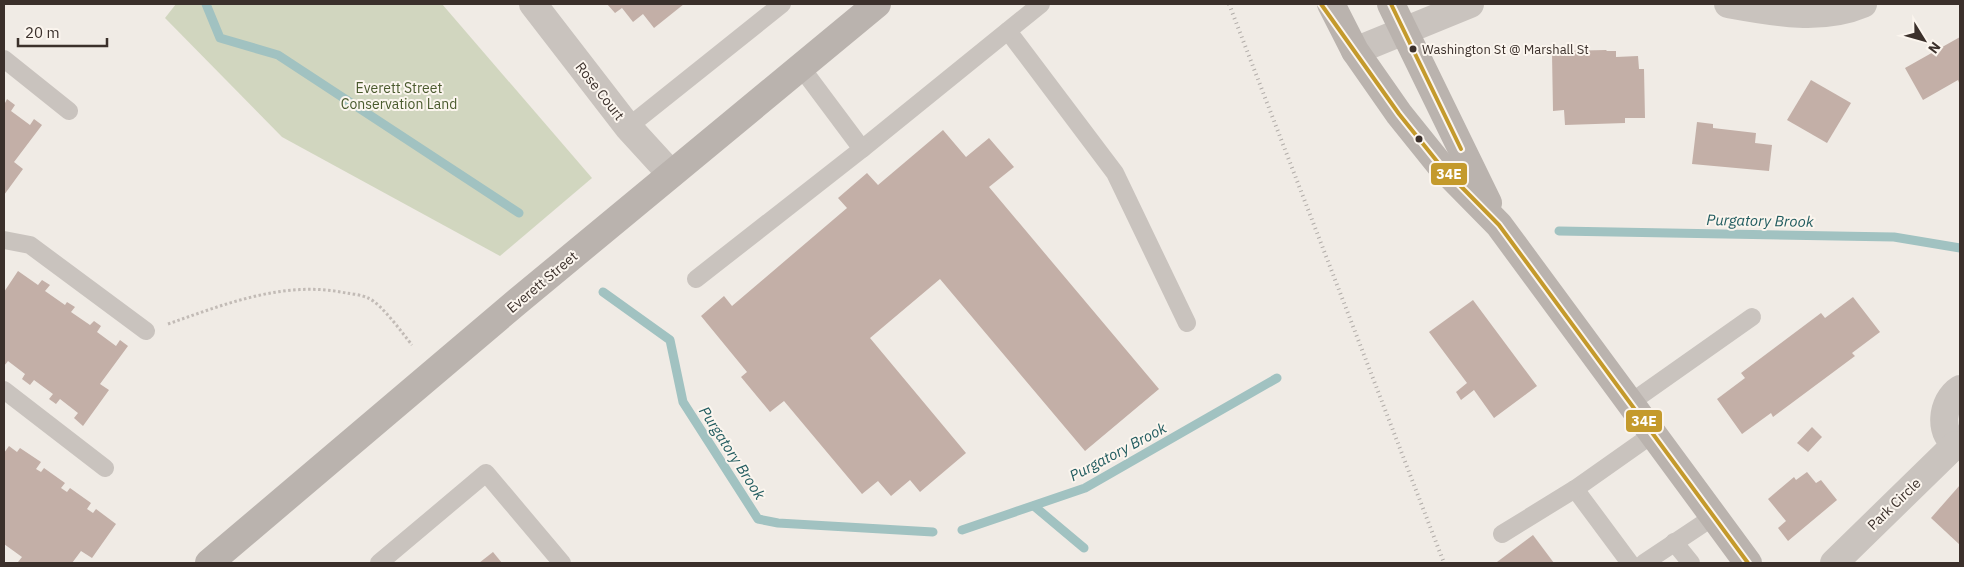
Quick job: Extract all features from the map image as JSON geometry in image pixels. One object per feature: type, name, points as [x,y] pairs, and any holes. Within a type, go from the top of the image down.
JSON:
[{"type":"main road","name":"Everett Street","points":[[209,563],[518,301],[877,4]]},
{"type":"main road","points":[[1321,4],[1399,114],[1440,165],[1499,225],[1713,517],[1742,561]]},
{"type":"main road","points":[[1332,4],[1355,51]]},
{"type":"main road","points":[[1391,4],[1499,225]]},
{"type":"street","name":"Rose Court","points":[[533,4],[628,127],[671,174]]},
{"type":"street","points":[[1355,51],[1470,4]]},
{"type":"street","points":[[1728,4],[1768,11],[1815,14],[1853,8],[1863,4]]},
{"type":"street","name":"Park Circle","points":[[1834,563],[1958,446],[1945,429],[1944,410],[1953,393],[1960,389]]},
{"type":"lane","points":[[628,127],[782,4]]},
{"type":"lane","points":[[696,279],[862,149],[1041,4]]},
{"type":"lane","points":[[1008,31],[1115,173],[1187,323]]},
{"type":"lane","points":[[4,59],[69,111]]},
{"type":"lane","points":[[800,66],[862,149]]},
{"type":"lane","points":[[4,240],[30,245],[146,332]]},
{"type":"lane","points":[[1630,403],[1752,317]]},
{"type":"lane","points":[[4,390],[105,468]]},
{"type":"lane","points":[[1502,534],[1575,489],[1652,434]]},
{"type":"lane","points":[[379,563],[486,473],[562,563]]},
{"type":"lane","points":[[1575,489],[1630,563]]},
{"type":"lane","points":[[1644,563],[1713,517]]},
{"type":"lane","points":[[1674,542],[1691,563]]},
{"type":"path","points":[[146,332],[232,302],[285,290],[325,288],[370,298],[385,312],[412,345]]},
{"type":"green space","name":"Everett Street Conservation Land","points":[[176,4],[442,4],[592,178],[500,256],[282,137],[165,18]]},
{"type":"building","points":[[607,4],[684,4],[654,28],[643,14],[633,22],[622,8],[615,13]]},
{"type":"building","points":[[1960,37],[1960,85],[1958,80],[1923,100],[1905,68]]},
{"type":"building","points":[[1562,51],[1616,51],[1616,57],[1638,56],[1639,69],[1644,69],[1645,118],[1625,118],[1625,123],[1565,125],[1564,110],[1553,111],[1552,53],[1562,54]]},
{"type":"building","points":[[1811,80],[1851,103],[1827,143],[1787,120]]},
{"type":"building","points":[[7,99],[15,105],[11,111],[30,125],[34,119],[42,125],[14,162],[23,169],[4,195],[4,105]]},
{"type":"building","points":[[1697,122],[1713,124],[1713,128],[1756,133],[1755,143],[1772,145],[1769,171],[1692,164]]},
{"type":"building","points":[[943,130],[966,157],[989,138],[1014,167],[989,187],[1159,389],[1085,451],[940,279],[870,338],[966,453],[920,492],[910,480],[891,496],[878,481],[862,494],[784,401],[770,412],[741,377],[747,372],[701,316],[724,296],[732,306],[847,208],[838,198],[867,173],[878,185]]},
{"type":"building","points":[[18,271],[38,285],[42,280],[50,285],[45,291],[65,305],[67,302],[75,307],[71,312],[90,325],[94,321],[101,326],[97,332],[116,346],[120,340],[128,346],[100,384],[109,390],[83,426],[74,418],[78,413],[60,399],[56,404],[49,399],[53,394],[34,380],[30,385],[22,379],[25,374],[8,361],[4,366],[4,292]]},
{"type":"building","points":[[1853,297],[1880,332],[1852,353],[1855,356],[1773,417],[1771,413],[1742,434],[1717,399],[1745,378],[1741,373],[1821,313],[1825,318]]},
{"type":"building","points":[[1473,300],[1537,386],[1494,418],[1474,390],[1461,400],[1456,392],[1467,383],[1429,332]]},
{"type":"building","points":[[1812,427],[1822,437],[1808,452],[1797,443]]},
{"type":"building","points":[[9,446],[17,452],[20,448],[41,462],[36,469],[41,472],[44,468],[65,483],[61,488],[67,492],[70,488],[91,503],[87,509],[93,513],[96,509],[116,524],[92,558],[81,551],[72,563],[20,563],[18,562],[22,557],[4,544],[4,453]]},
{"type":"building","points":[[1807,472],[1816,483],[1821,480],[1837,500],[1788,541],[1778,528],[1786,521],[1768,499],[1794,477],[1796,480]]},
{"type":"building","points":[[1960,485],[1960,545],[1931,518]]},
{"type":"building","points":[[1533,535],[1554,563],[1497,562]]},
{"type":"building","points":[[493,552],[502,563],[479,563]]},
{"type":"waterway","name":"Purgatory Brook","points":[[206,4],[220,38],[278,55],[519,213]]},
{"type":"waterway","name":"Purgatory Brook","points":[[1559,231],[1894,237],[1960,248]]},
{"type":"waterway","name":"Purgatory Brook","points":[[603,292],[670,340],[683,402],[758,519],[778,523],[933,532]]},
{"type":"waterway","name":"Purgatory Brook","points":[[962,530],[1085,488],[1277,378]]},
{"type":"waterway","points":[[1034,506],[1084,548]]},
{"type":"railway","points":[[1229,4],[1444,563]]},
{"type":"transit line","name":"34E","points":[[1321,4],[1399,114],[1440,165],[1499,225],[1748,563]]},
{"type":"transit line","name":"34E","points":[[1391,4],[1461,149]]},
{"type":"place","name":"Washington St @ Marshall St","points":[[1413,49]]}]
